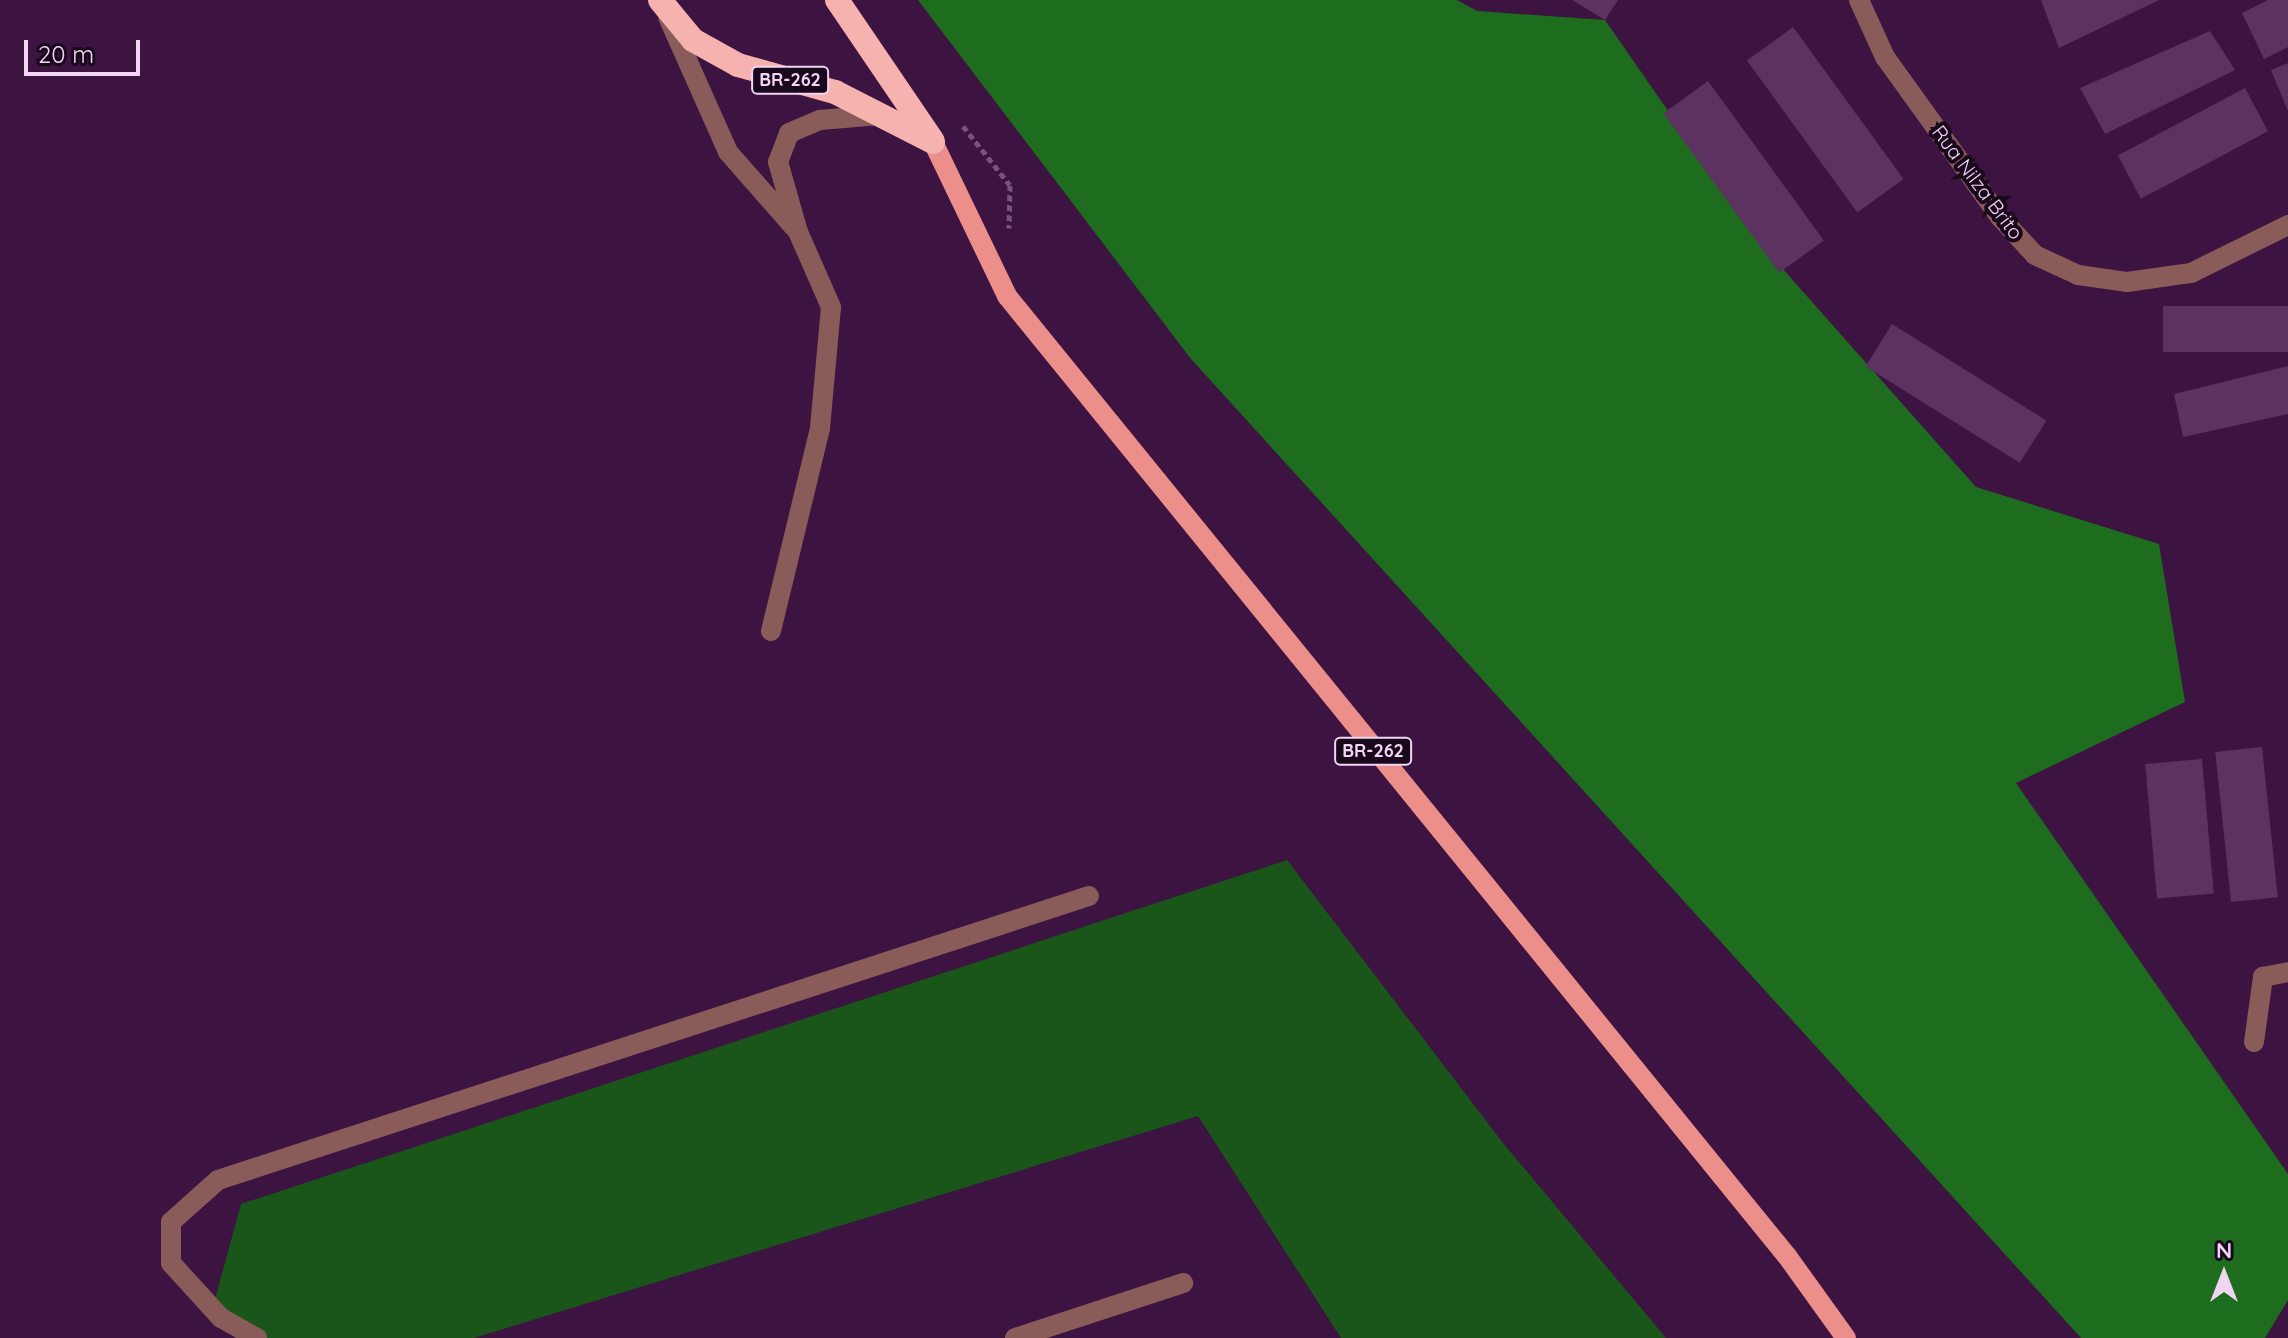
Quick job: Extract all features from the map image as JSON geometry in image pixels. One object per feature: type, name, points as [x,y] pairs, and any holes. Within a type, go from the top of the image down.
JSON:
[{"type":"highway","name":"BR-262","points":[[837,0],[933,142]]},
{"type":"highway","name":"BR-262","points":[[660,1],[693,40],[738,65],[835,92],[933,142]]},
{"type":"main road","name":"BR-262","points":[[933,142],[1007,296],[1787,1256],[1846,1338]]},
{"type":"street","name":"Rua Nilza Brito","points":[[1859,0],[1885,57],[2000,217],[2035,255],[2078,275],[2127,282],[2191,273],[2288,225]]},
{"type":"street","points":[[660,1],[728,152],[798,232]]},
{"type":"street","points":[[771,631],[820,428],[831,307],[798,232],[778,162],[789,133],[820,120],[880,115]]},
{"type":"street","points":[[257,1338],[221,1318],[171,1263],[171,1222],[218,1180],[1089,896]]},
{"type":"street","points":[[2254,1042],[2263,977],[2288,972]]},
{"type":"street","points":[[1015,1338],[1183,1283]]},
{"type":"green space","points":[[918,0],[1457,0],[1477,11],[1605,20],[1759,242],[1976,487],[2159,544],[2185,702],[2016,783],[2288,1174],[2288,1300],[2265,1338],[2081,1338],[1191,359]]},
{"type":"green space","points":[[1287,860],[1503,1143],[1666,1338],[1341,1338],[1198,1116],[474,1338],[260,1338],[212,1310],[241,1204]]},
{"type":"building","points":[[1572,0],[1618,0],[1605,20]]},
{"type":"building","points":[[2041,0],[2159,0],[2059,48]]},
{"type":"building","points":[[2268,0],[2288,0],[2288,47],[2264,59],[2242,13]]},
{"type":"building","points":[[1793,27],[1904,179],[1857,213],[1747,61]]},
{"type":"building","points":[[2210,31],[2235,70],[2105,134],[2080,88]]},
{"type":"building","points":[[2288,63],[2288,111],[2271,70]]},
{"type":"building","points":[[1708,81],[1824,240],[1779,273],[1664,113]]},
{"type":"building","points":[[2245,88],[2268,131],[2141,199],[2118,156]]},
{"type":"building","points":[[2163,306],[2288,306],[2288,352],[2163,352]]},
{"type":"building","points":[[1892,324],[2046,420],[2020,463],[1866,366]]},
{"type":"building","points":[[2288,366],[2288,414],[2183,437],[2174,394]]},
{"type":"building","points":[[2262,747],[2278,897],[2231,902],[2215,752]]},
{"type":"building","points":[[2202,759],[2214,893],[2157,898],[2145,764]]}]
